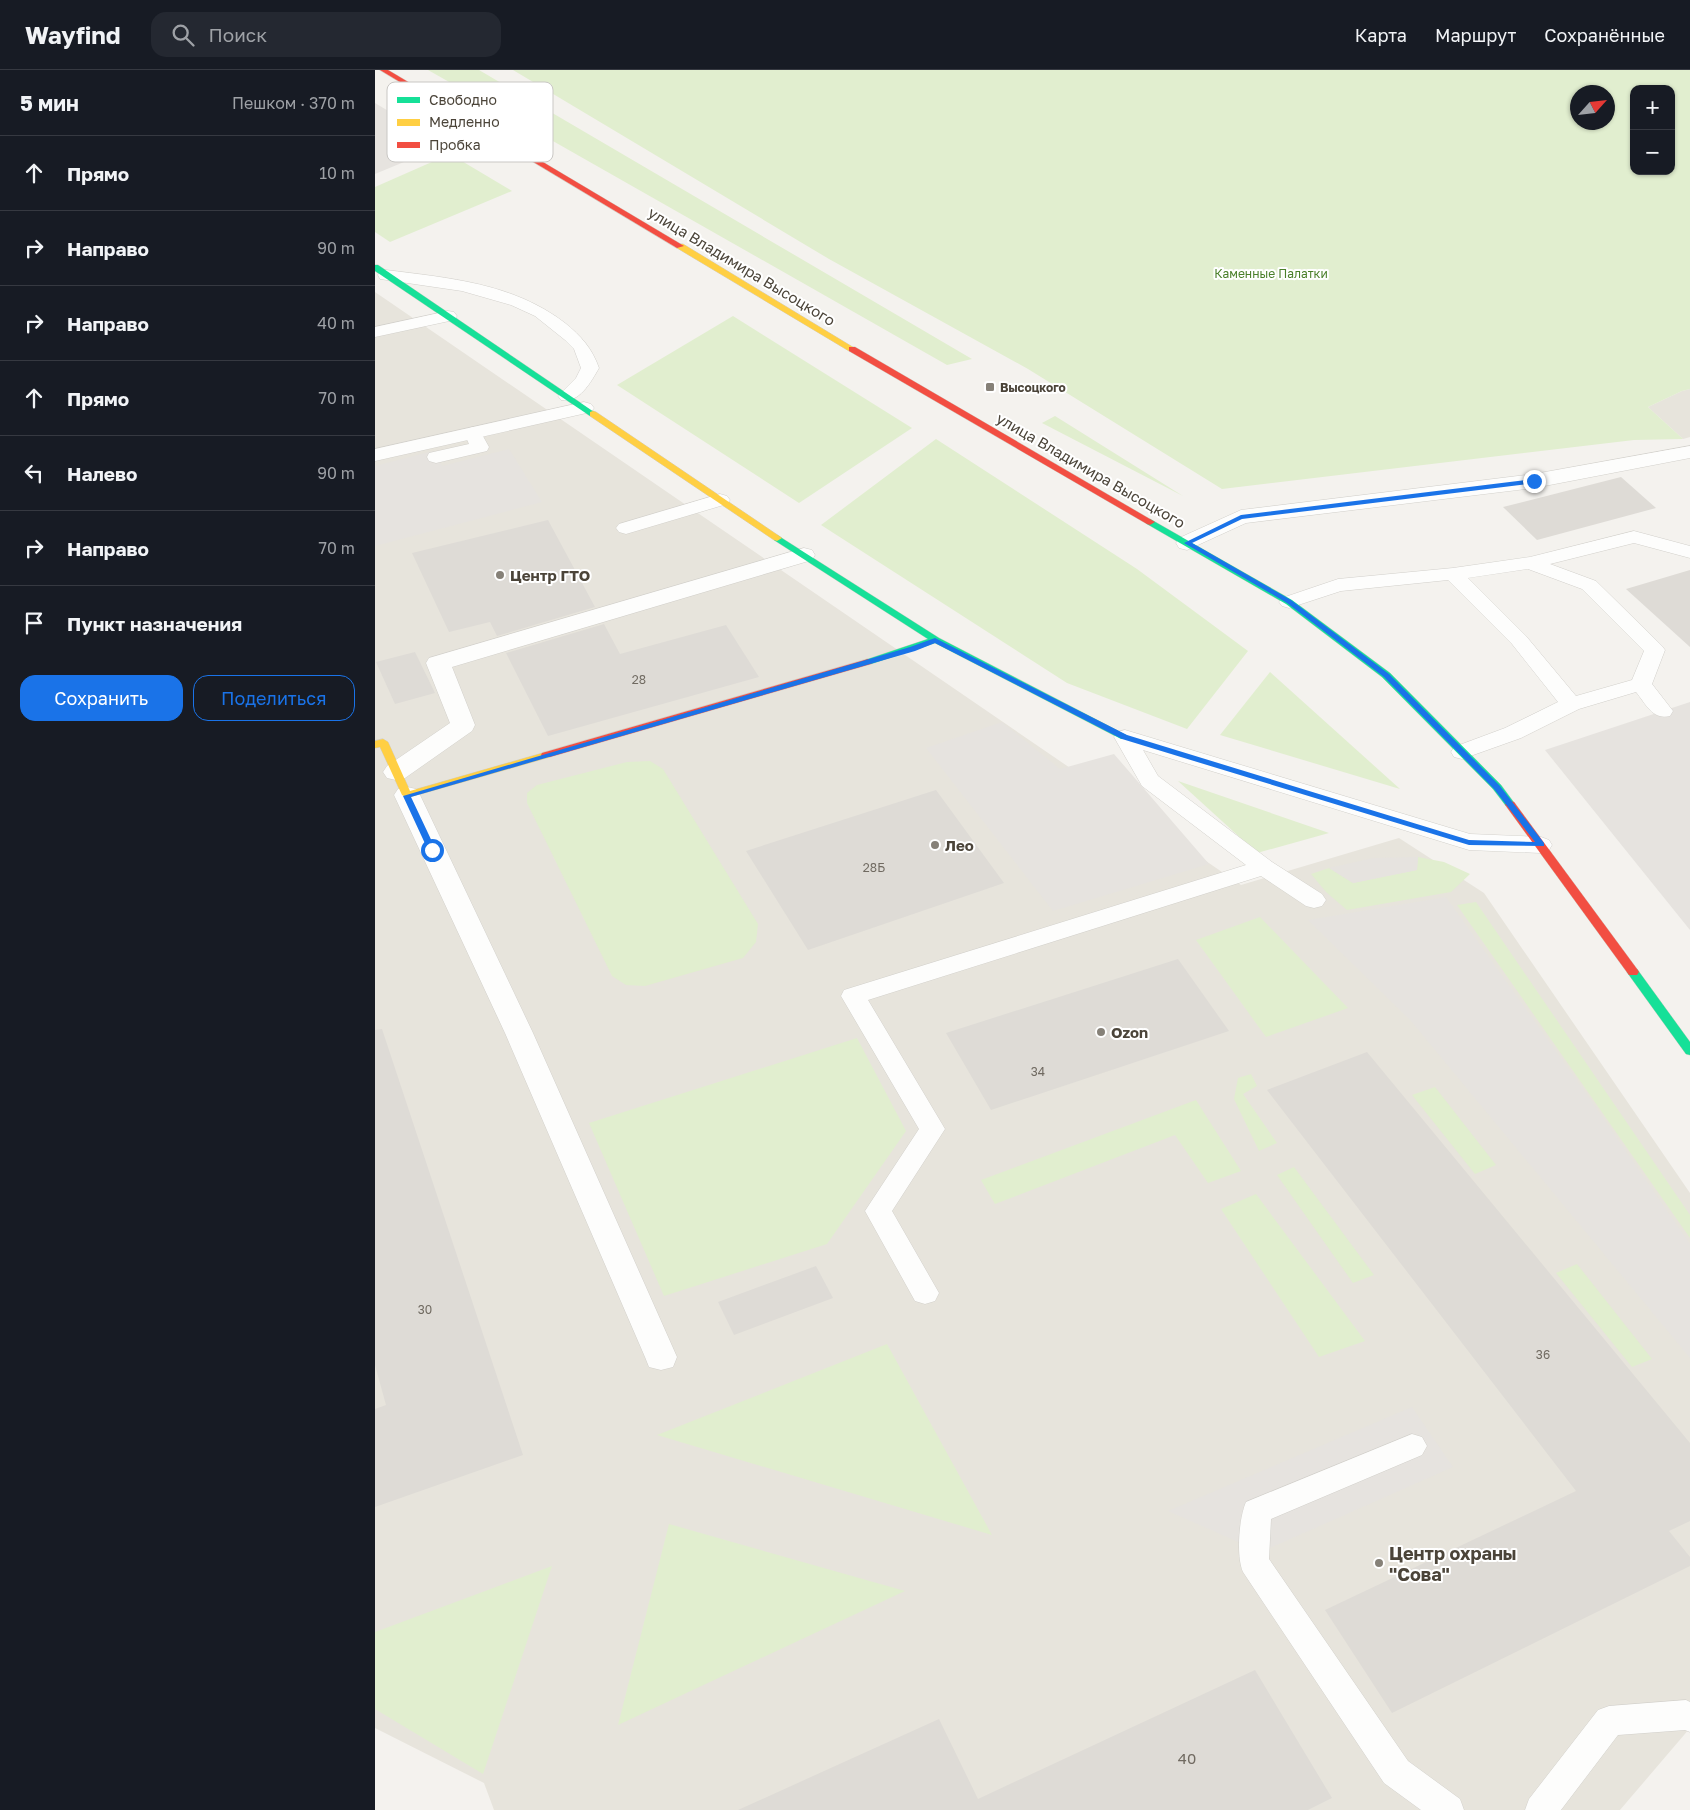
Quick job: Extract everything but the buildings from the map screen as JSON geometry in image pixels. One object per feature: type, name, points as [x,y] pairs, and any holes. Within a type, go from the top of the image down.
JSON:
[{"type":"main road","name":"улица Владимира Высоцкого","points":[[383,70],[403,82]]},
{"type":"main road","name":"улица Владимира Высоцкого","points":[[538,162],[947,405],[1289,602],[1386,675],[1497,788],[1541,844],[1690,1051]]},
{"type":"main road","points":[[381,271],[720,500],[935,640],[1125,737]]},
{"type":"main road","points":[[375,744],[383,742],[401,784],[894,655],[935,640]]},
{"type":"street","points":[[375,454],[473,433],[576,402]]},
{"type":"street","points":[[1187,543],[1241,517],[1534,481],[1690,452]]},
{"type":"street","points":[[661,1357],[519,1033],[401,784],[463,725],[438,663],[804,555]]},
{"type":"lane","points":[[381,271],[457,285],[516,300],[537,310],[577,341],[585,351],[590,368],[583,381],[576,402]]},
{"type":"lane","points":[[375,332],[448,316]]},
{"type":"lane","points":[[436,457],[480,446],[473,433]]},
{"type":"lane","points":[[626,528],[720,500]]},
{"type":"lane","points":[[1289,602],[1338,585],[1453,574],[1529,563],[1634,538],[1690,552]]},
{"type":"lane","points":[[1529,563],[1589,585],[1655,650],[1641,684]]},
{"type":"lane","points":[[1453,574],[1519,640],[1571,704]]},
{"type":"lane","points":[[1462,752],[1513,733],[1571,704],[1641,684]]},
{"type":"lane","points":[[1641,684],[1662,711]]},
{"type":"lane","points":[[1125,737],[1469,842],[1541,844]]},
{"type":"lane","points":[[1125,737],[1150,781],[1264,867],[1314,900]]},
{"type":"lane","points":[[925,1293],[879,1210],[932,1129],[853,996],[1264,867]]},
{"type":"lane","points":[[1412,1446],[1257,1511],[1254,1562],[1396,1772],[1448,1810]]},
{"type":"lane","points":[[1541,1810],[1609,1720],[1686,1715],[1690,1717]]},
{"type":"shaded area","points":[[375,103],[387,110],[387,162],[404,162],[375,174]]},
{"type":"shaded area","points":[[375,292],[1241,885],[1399,838],[1484,893],[1690,1193],[1690,1728],[1620,1810],[494,1810],[484,1783],[375,1728]]},
{"type":"shaded area","points":[[1690,389],[1690,437],[1683,439],[1648,407]]},
{"type":"shaded area","points":[[509,449],[542,502],[375,546],[375,466],[433,451],[442,466]]},
{"type":"shaded area","points":[[1690,702],[1690,930],[1545,750]]},
{"type":"shaded area","points":[[1002,722],[1060,769],[1114,754],[1209,864],[1053,911],[926,748]]},
{"type":"shaded area","points":[[1418,857],[1417,870],[1353,883],[1329,868],[1373,858]]},
{"type":"shaded area","points":[[1446,897],[1586,1093],[1690,1244],[1690,1358],[1411,1021],[1308,920]]},
{"type":"shaded area","points":[[1412,1407],[1453,1467],[1261,1552],[1168,1511]]},
{"type":"green space","points":[[428,70],[479,70],[499,82],[449,82]]},
{"type":"green space","name":"Каменные Палатки","points":[[513,70],[1690,70],[1690,389],[1648,407],[1683,439],[1634,440],[1222,489],[1028,369],[829,259],[553,94],[553,82],[533,82]]},
{"type":"green space","points":[[553,113],[972,359],[947,365],[553,141]]},
{"type":"green space","points":[[432,162],[463,162],[512,191],[390,242],[375,232],[375,187]]},
{"type":"green space","points":[[733,316],[912,428],[799,503],[617,385]]},
{"type":"green space","points":[[1055,416],[1183,496],[1042,423]]},
{"type":"green space","points":[[936,439],[1137,569],[1248,651],[1187,729],[1067,683],[821,525]]},
{"type":"green space","points":[[1270,672],[1400,789],[1220,735]]},
{"type":"green space","points":[[650,761],[663,769],[758,924],[756,942],[743,958],[645,986],[626,985],[612,976],[527,803],[527,793],[537,785],[627,762]]},
{"type":"green space","points":[[1178,781],[1329,833],[1257,853]]},
{"type":"green space","points":[[1418,857],[1444,862],[1470,874],[1451,892],[1347,910],[1326,892],[1311,874],[1329,868],[1353,883],[1417,870]]},
{"type":"green space","points":[[1476,902],[1690,1215],[1690,1238],[1457,905]]},
{"type":"green space","points":[[1260,917],[1348,1008],[1266,1037],[1196,940]]},
{"type":"green space","points":[[857,1038],[906,1131],[827,1244],[664,1296],[589,1123]]},
{"type":"green space","points":[[1251,1074],[1257,1086],[1243,1094],[1277,1143],[1259,1151],[1234,1099],[1238,1078]]},
{"type":"green space","points":[[1435,1087],[1496,1165],[1475,1174],[1412,1095]]},
{"type":"green space","points":[[1196,1100],[1241,1171],[1208,1183],[1175,1135],[995,1204],[981,1180]]},
{"type":"green space","points":[[1294,1167],[1374,1275],[1353,1283],[1277,1175]]},
{"type":"green space","points":[[1256,1194],[1365,1341],[1319,1357],[1221,1209]]},
{"type":"green space","points":[[1577,1264],[1652,1359],[1632,1367],[1556,1273]]},
{"type":"green space","points":[[887,1344],[992,1535],[657,1435]]},
{"type":"green space","points":[[669,1524],[905,1591],[618,1725]]},
{"type":"green space","points":[[552,1566],[483,1774],[375,1709],[375,1632]]},
{"type":"traffic: fast","points":[[375,267],[593,414]]},
{"type":"traffic: fast","points":[[1150,522],[1289,602],[1386,675],[1497,787],[1510,804]]},
{"type":"traffic: fast","points":[[777,538],[936,640],[1125,737]]},
{"type":"traffic: fast","points":[[868,662],[936,640]]},
{"type":"traffic: fast","points":[[1633,972],[1690,1051]]},
{"type":"traffic: slow","points":[[680,246],[852,349]]},
{"type":"traffic: slow","points":[[593,414],[777,538]]},
{"type":"traffic: slow","points":[[375,745],[383,742],[407,795],[546,755]]},
{"type":"traffic: jam","points":[[383,70],[403,82]]},
{"type":"traffic: jam","points":[[538,162],[680,246]]},
{"type":"traffic: jam","points":[[852,349],[1150,522]]},
{"type":"traffic: jam","points":[[546,755],[868,662]]},
{"type":"traffic: jam","points":[[1510,804],[1633,972]]},
{"type":"place","name":"Высоцкого","points":[[990,387]]},
{"type":"place","name":"Центр ГТО","points":[[500,575]]},
{"type":"place","name":"Лео","points":[[935,845]]},
{"type":"place","name":"Ozon","points":[[1101,1032]]},
{"type":"place","name":"Центр охраны \"Сова\"","points":[[1379,1563]]},
{"type":"route","points":[[432,850],[407,796],[913,649],[935,640],[1125,737],[1469,842],[1541,844],[1497,788],[1386,675],[1289,602],[1187,543],[1241,517],[1534,481]]}]
